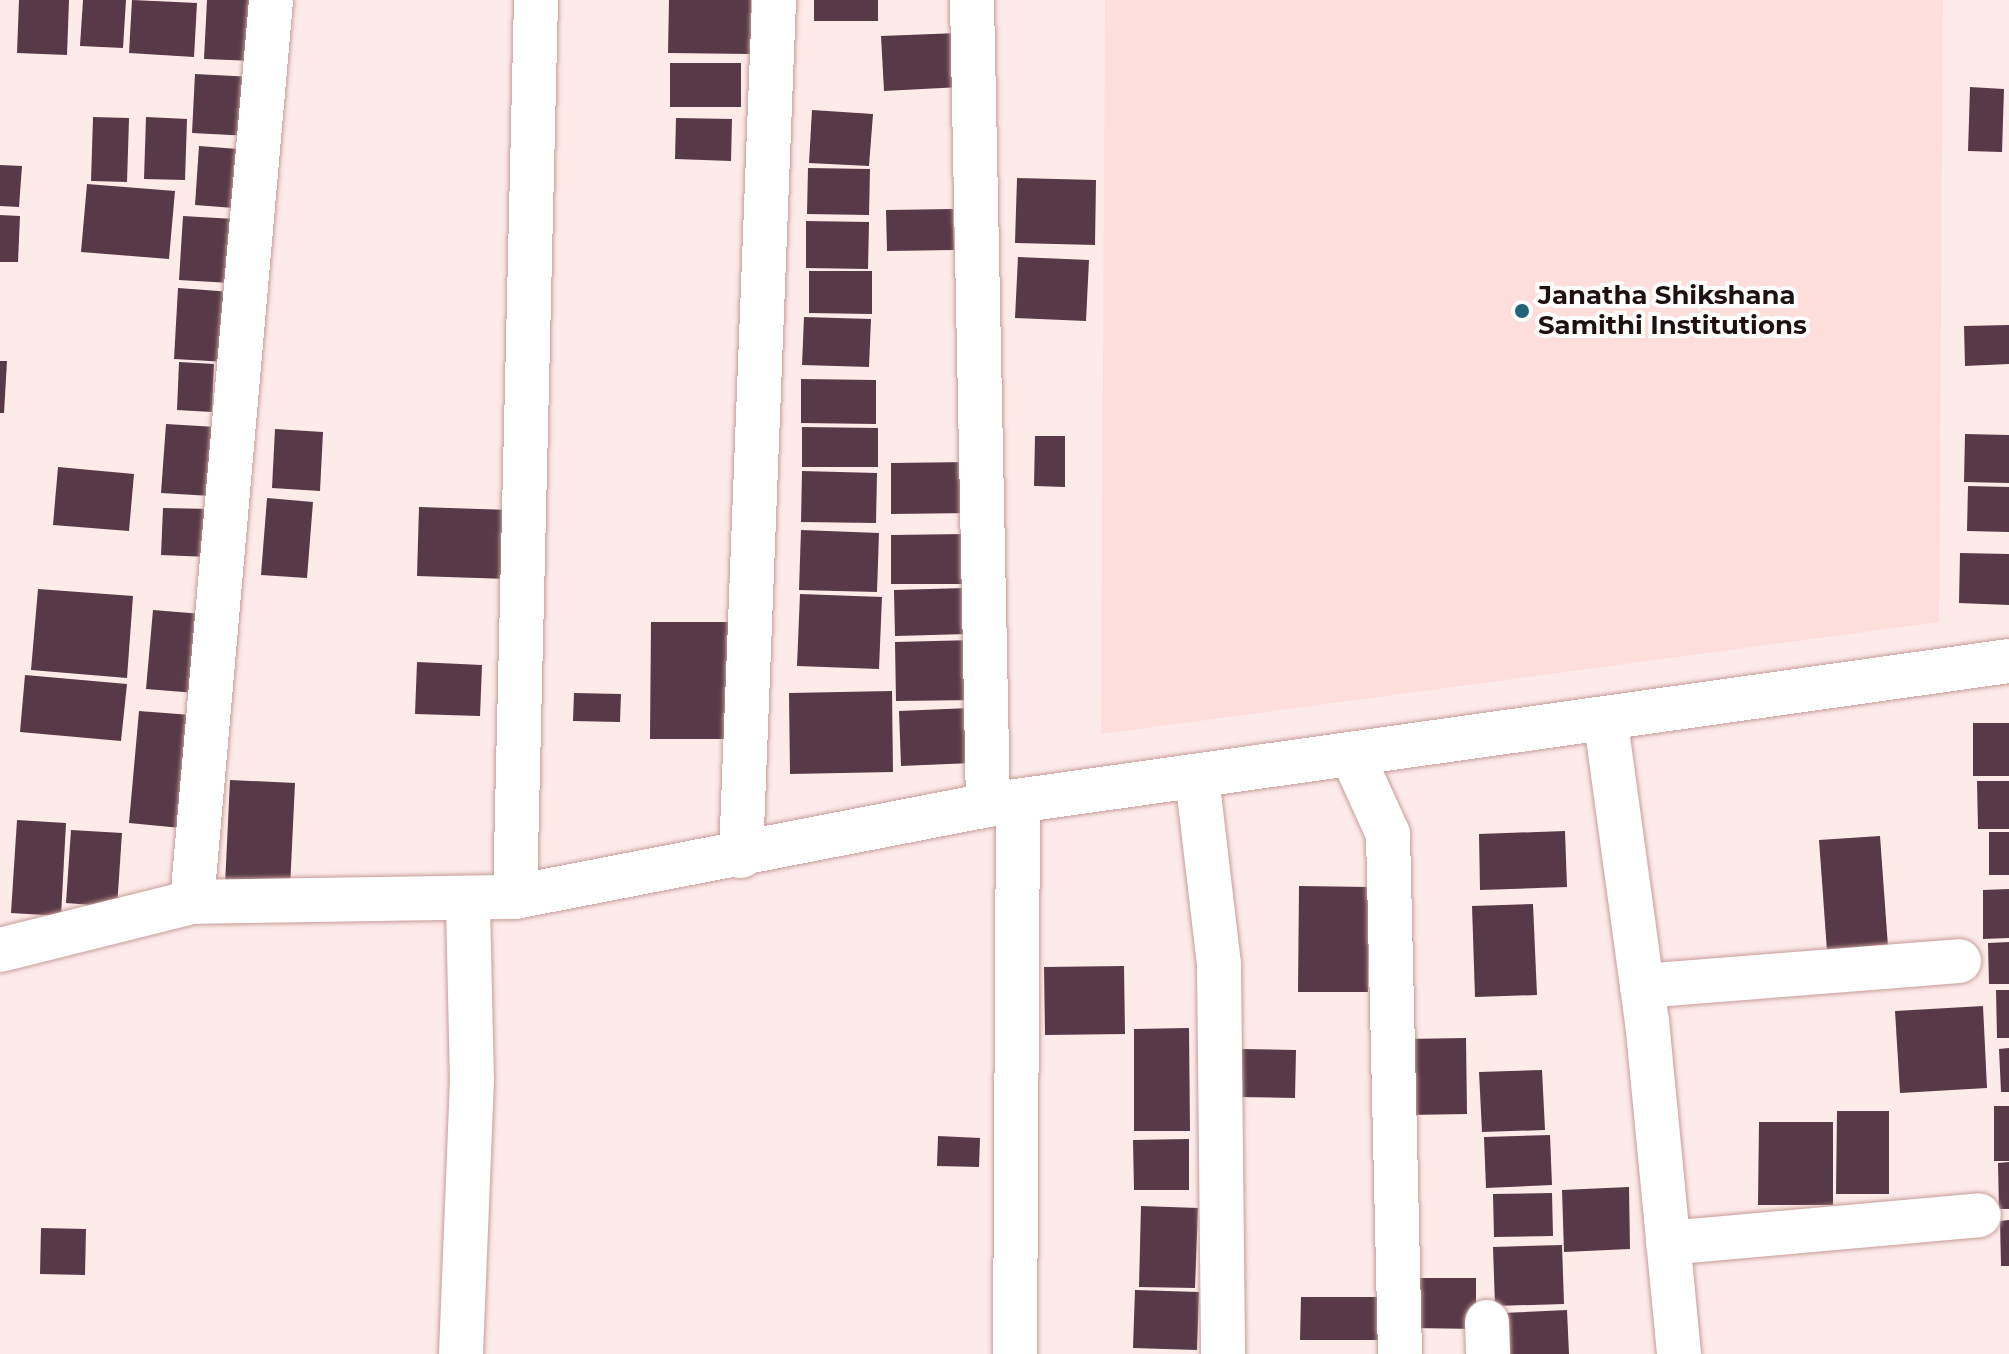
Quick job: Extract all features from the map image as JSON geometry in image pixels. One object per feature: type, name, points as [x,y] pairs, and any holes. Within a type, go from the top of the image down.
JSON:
[{"type":"street","points":[[192,902],[271,0]]},
{"type":"street","points":[[515,897],[536,0]]},
{"type":"street","points":[[741,856],[774,0]]},
{"type":"street","points":[[972,0],[1003,804],[1015,1354]]},
{"type":"street","points":[[0,950],[192,902],[515,897],[1003,804],[1606,723],[2009,661]]},
{"type":"street","points":[[1606,723],[1642,986],[1679,1354]]},
{"type":"street","points":[[1353,757],[1388,834],[1400,1354]]},
{"type":"street","points":[[1197,777],[1219,964],[1223,1354]]},
{"type":"street","points":[[461,1354],[472,1082],[468,899]]},
{"type":"street","points":[[1642,986],[1959,961]]},
{"type":"street","points":[[1668,1243],[1979,1215]]},
{"type":"shaded area","name":"Janatha Shikshana Samithi Institutions","points":[[1105,0],[1943,0],[1939,622],[1101,734]]},
{"type":"building","points":[[19,0],[69,0],[67,55],[17,53]]},
{"type":"building","points":[[83,0],[126,0],[123,48],[80,46]]},
{"type":"building","points":[[132,0],[197,3],[194,57],[129,53]]},
{"type":"building","points":[[207,0],[259,0],[255,61],[204,59]]},
{"type":"building","points":[[669,0],[751,0],[751,54],[668,53]]},
{"type":"building","points":[[814,0],[878,0],[878,21],[814,21]]},
{"type":"building","points":[[959,33],[961,87],[884,91],[881,36]]},
{"type":"building","points":[[670,63],[741,63],[741,107],[670,107]]},
{"type":"building","points":[[195,74],[253,77],[250,136],[192,133]]},
{"type":"building","points":[[1970,87],[2004,89],[2002,152],[1968,151]]},
{"type":"building","points":[[812,110],[873,114],[869,166],[809,163]]},
{"type":"building","points":[[93,117],[129,118],[127,182],[91,181]]},
{"type":"building","points":[[146,117],[187,119],[185,180],[144,179]]},
{"type":"building","points":[[676,118],[732,119],[731,161],[675,159]]},
{"type":"building","points":[[199,146],[251,150],[247,209],[195,205]]},
{"type":"building","points":[[0,165],[22,166],[19,207],[0,206]]},
{"type":"building","points":[[808,168],[870,169],[869,215],[807,214]]},
{"type":"building","points":[[1017,178],[1096,180],[1095,245],[1015,243]]},
{"type":"building","points":[[87,184],[175,191],[169,259],[81,252]]},
{"type":"building","points":[[953,209],[954,250],[887,251],[886,210]]},
{"type":"building","points":[[0,215],[20,216],[18,262],[0,262]]},
{"type":"building","points":[[183,216],[235,219],[230,283],[179,280]]},
{"type":"building","points":[[806,221],[869,222],[868,269],[806,268]]},
{"type":"building","points":[[1018,257],[1089,260],[1086,321],[1015,318]]},
{"type":"building","points":[[809,271],[872,271],[872,314],[809,313]]},
{"type":"building","points":[[178,288],[232,292],[227,362],[174,359]]},
{"type":"building","points":[[804,317],[871,319],[869,367],[802,365]]},
{"type":"building","points":[[2009,325],[2009,364],[1965,366],[1964,326]]},
{"type":"building","points":[[0,361],[7,361],[4,413],[0,413]]},
{"type":"building","points":[[179,362],[214,364],[212,412],[177,410]]},
{"type":"building","points":[[801,379],[876,380],[876,424],[801,423]]},
{"type":"building","points":[[166,424],[216,427],[211,496],[161,493]]},
{"type":"building","points":[[802,427],[878,428],[878,467],[802,467]]},
{"type":"building","points":[[275,429],[323,432],[320,491],[272,488]]},
{"type":"building","points":[[1965,434],[2009,435],[2009,483],[1964,482]]},
{"type":"building","points":[[1035,436],[1065,436],[1065,487],[1034,486]]},
{"type":"building","points":[[971,462],[972,513],[891,514],[891,463]]},
{"type":"building","points":[[58,467],[134,474],[129,531],[53,525]]},
{"type":"building","points":[[802,471],[877,473],[876,523],[801,522]]},
{"type":"building","points":[[1968,486],[2009,487],[2009,532],[1967,531]]},
{"type":"building","points":[[267,498],[313,502],[307,578],[261,575]]},
{"type":"building","points":[[419,507],[510,510],[508,579],[417,576]]},
{"type":"building","points":[[163,508],[212,509],[209,557],[161,555]]},
{"type":"building","points":[[801,530],[879,533],[877,592],[799,590]]},
{"type":"building","points":[[966,534],[967,584],[891,584],[891,535]]},
{"type":"building","points":[[1960,553],[2009,554],[2009,605],[1959,603]]},
{"type":"building","points":[[966,588],[968,634],[895,636],[894,590]]},
{"type":"building","points":[[38,589],[133,596],[127,678],[31,670]]},
{"type":"building","points":[[800,594],[882,597],[879,669],[797,666]]},
{"type":"building","points":[[153,610],[202,614],[196,693],[146,689]]},
{"type":"building","points":[[651,622],[739,622],[738,739],[650,739]]},
{"type":"building","points":[[974,640],[975,700],[896,701],[895,642]]},
{"type":"building","points":[[417,662],[482,665],[480,716],[415,714]]},
{"type":"building","points":[[25,675],[127,684],[121,741],[20,732]]},
{"type":"building","points":[[892,691],[893,772],[790,774],[789,693]]},
{"type":"building","points":[[574,693],[621,694],[620,722],[573,721]]},
{"type":"building","points":[[970,708],[972,763],[901,766],[899,711]]},
{"type":"building","points":[[139,711],[191,715],[181,828],[129,823]]},
{"type":"building","points":[[1973,723],[2009,723],[2009,776],[1973,776]]},
{"type":"building","points":[[230,780],[295,783],[290,888],[225,885]]},
{"type":"building","points":[[1977,781],[2009,781],[2009,829],[1978,829]]},
{"type":"building","points":[[17,820],[66,823],[61,916],[11,913]]},
{"type":"building","points":[[71,830],[122,833],[117,907],[66,903]]},
{"type":"building","points":[[1565,831],[1567,887],[1480,890],[1479,834]]},
{"type":"building","points":[[1989,832],[2009,832],[2009,875],[1989,875]]},
{"type":"building","points":[[1880,836],[1888,947],[1827,951],[1819,840]]},
{"type":"building","points":[[1299,886],[1369,887],[1368,992],[1298,992]]},
{"type":"building","points":[[2009,889],[2009,938],[1983,939],[1983,890]]},
{"type":"building","points":[[1533,904],[1537,995],[1475,997],[1472,906]]},
{"type":"building","points":[[2009,942],[2009,984],[1989,984],[1988,943]]},
{"type":"building","points":[[1124,966],[1125,1034],[1045,1035],[1044,967]]},
{"type":"building","points":[[1996,990],[2009,990],[2009,1038],[1997,1038]]},
{"type":"building","points":[[1983,1006],[1987,1088],[1900,1093],[1895,1011]]},
{"type":"building","points":[[1189,1028],[1190,1131],[1134,1131],[1134,1029]]},
{"type":"building","points":[[1466,1038],[1467,1114],[1408,1115],[1407,1039]]},
{"type":"building","points":[[2009,1048],[2009,1092],[2001,1092],[1999,1049]]},
{"type":"building","points":[[1239,1049],[1296,1050],[1295,1098],[1238,1097]]},
{"type":"building","points":[[1542,1070],[1545,1130],[1482,1132],[1479,1072]]},
{"type":"building","points":[[1994,1106],[2009,1106],[2009,1161],[1994,1161]]},
{"type":"building","points":[[1837,1111],[1889,1111],[1889,1194],[1836,1194]]},
{"type":"building","points":[[1759,1122],[1833,1122],[1833,1205],[1758,1205]]},
{"type":"building","points":[[1550,1135],[1552,1185],[1486,1188],[1484,1137]]},
{"type":"building","points":[[938,1136],[980,1138],[979,1167],[937,1166]]},
{"type":"building","points":[[1189,1139],[1189,1190],[1134,1190],[1133,1140]]},
{"type":"building","points":[[2009,1162],[2009,1209],[1999,1209],[1998,1163]]},
{"type":"building","points":[[1629,1187],[1630,1249],[1564,1252],[1562,1190]]},
{"type":"building","points":[[1552,1193],[1553,1236],[1494,1237],[1493,1194]]},
{"type":"building","points":[[1141,1206],[1198,1208],[1195,1288],[1139,1287]]},
{"type":"building","points":[[2009,1220],[2009,1266],[2001,1266],[2000,1221]]},
{"type":"building","points":[[41,1228],[86,1229],[85,1275],[40,1274]]},
{"type":"building","points":[[1562,1245],[1564,1304],[1495,1306],[1493,1247]]},
{"type":"building","points":[[1414,1278],[1476,1278],[1476,1329],[1414,1328]]},
{"type":"building","points":[[1135,1290],[1199,1292],[1197,1350],[1133,1348]]},
{"type":"building","points":[[1301,1297],[1378,1297],[1378,1340],[1300,1340]]},
{"type":"building","points":[[1567,1310],[1569,1354],[1503,1354],[1502,1313]]},
{"type":"place","name":"Janatha Shikshana Samithi Institutions","points":[[1522,311]]}]
